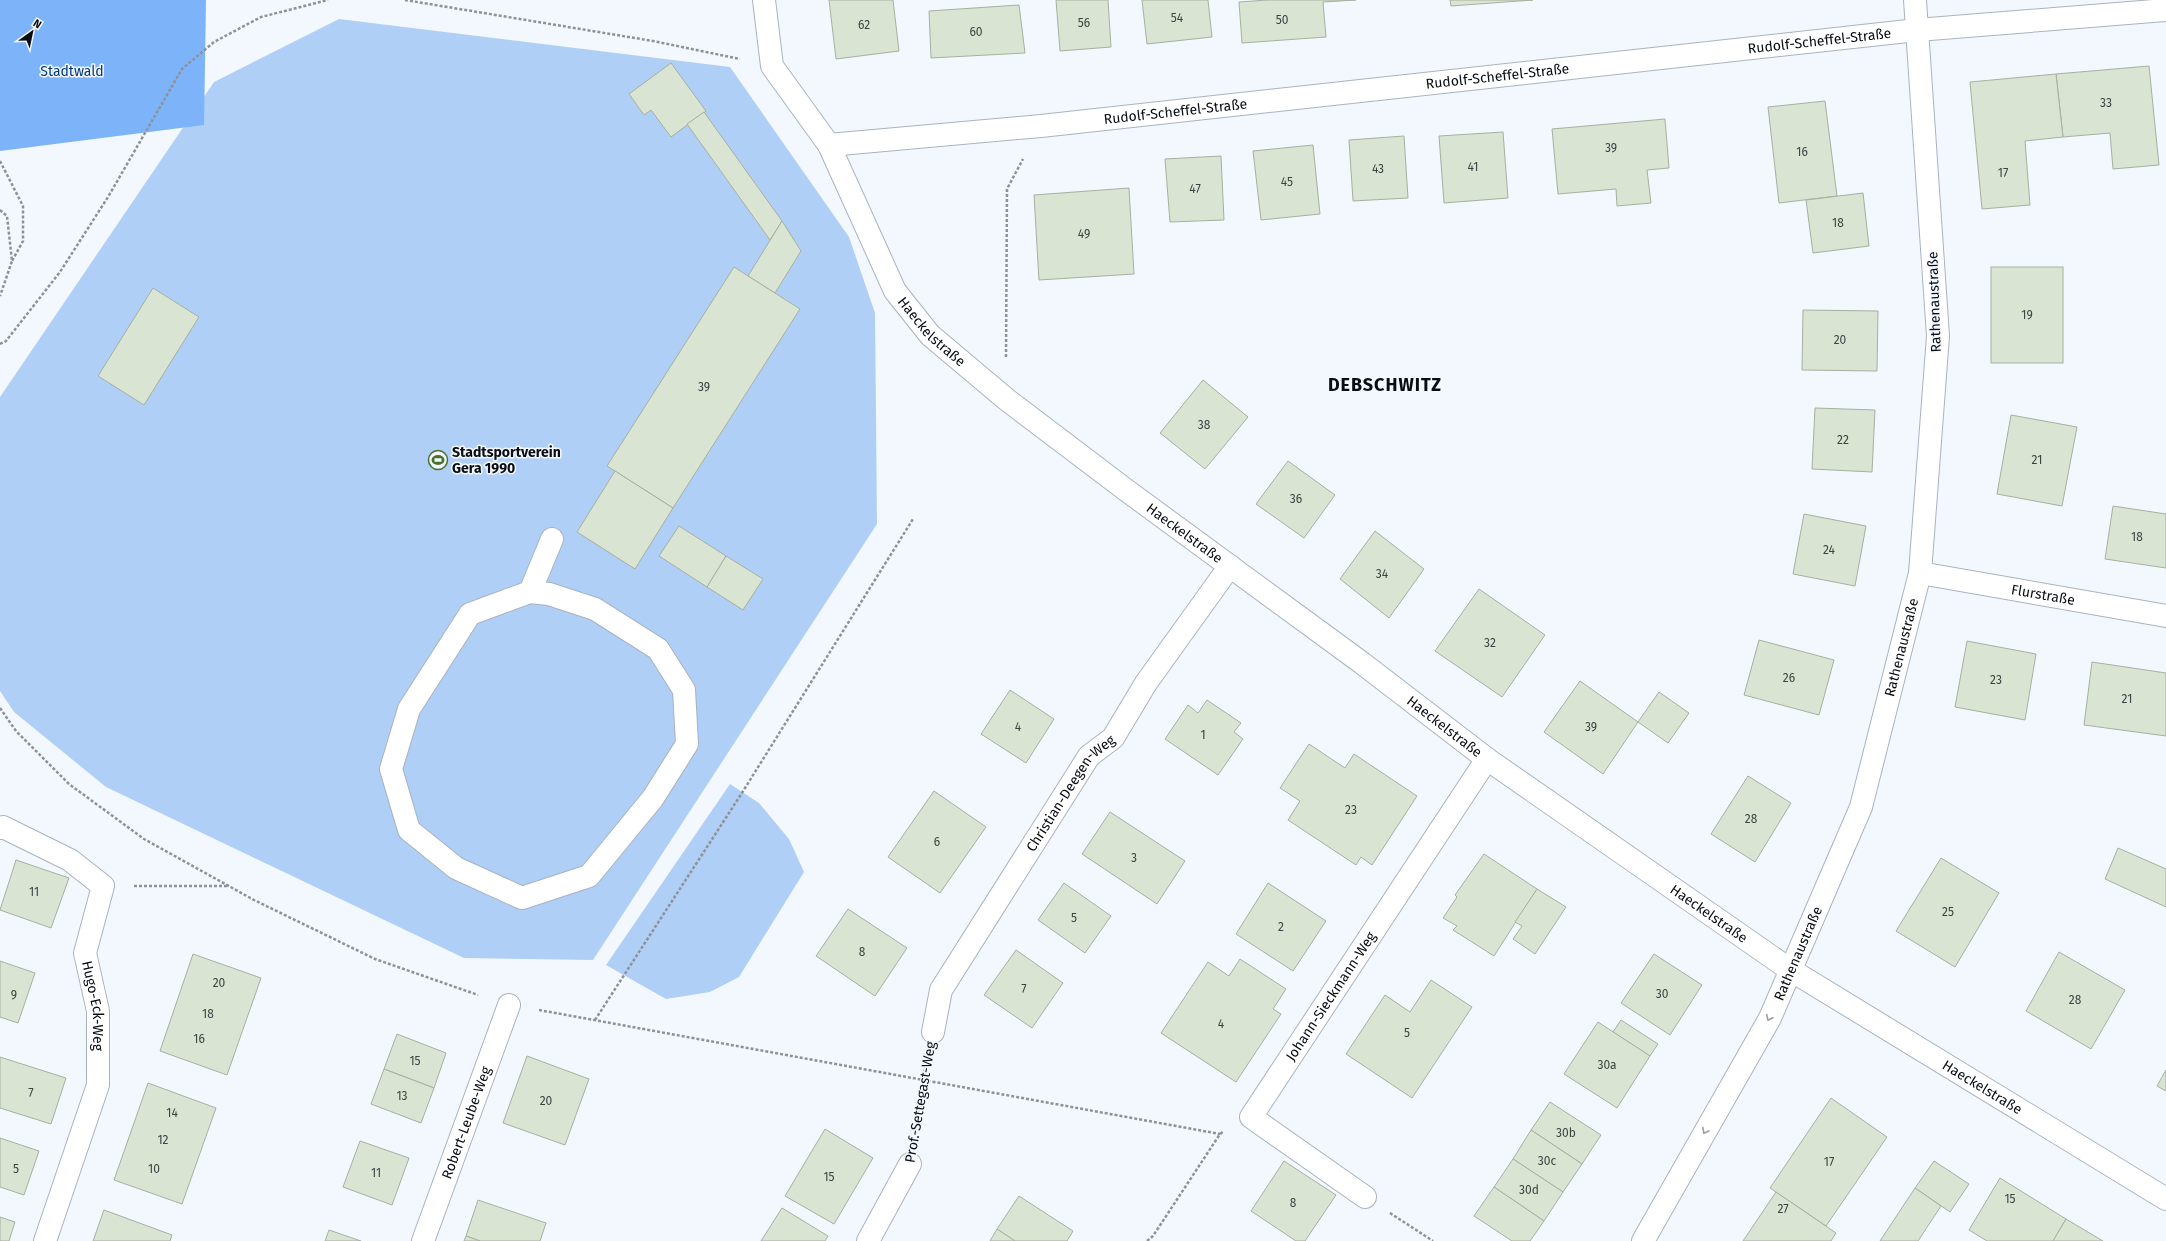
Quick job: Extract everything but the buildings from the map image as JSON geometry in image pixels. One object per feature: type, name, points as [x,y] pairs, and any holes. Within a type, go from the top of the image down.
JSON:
[{"type":"street","points":[[764,0],[772,66]]},
{"type":"street","name":"Rathenaustraße","points":[[1643,1241],[1770,1018],[1789,969],[1861,807],[1920,574],[1938,336],[1915,0]]},
{"type":"street","name":"Rudolf-Scheffel-Straße","points":[[829,145],[1041,126],[1918,30],[2166,10]]},
{"type":"street","name":"Haeckelstraße","points":[[772,66],[829,145],[895,291],[930,335],[1006,399],[1362,663],[1486,759],[1789,969],[2166,1199]]},
{"type":"street","points":[[530,592],[549,594],[595,609],[658,650],[684,690],[687,744],[653,798],[589,876],[522,898],[456,868],[409,830],[391,769],[409,709],[470,614],[530,592],[552,539]]},
{"type":"street","name":"Christian-Deegen-Weg","points":[[933,1032],[941,990],[1089,756],[1112,738],[1146,684],[1230,566]]},
{"type":"street","name":"Flurstraße","points":[[1920,574],[2166,616]]},
{"type":"street","name":"Johann-Sieckmann-Weg","points":[[1251,1117],[1486,759]]},
{"type":"street","points":[[0,828],[3,827],[70,860],[103,886]]},
{"type":"street","name":"Hugo-Eck-Weg","points":[[46,1241],[98,1085],[98,1011],[85,953],[103,886]]},
{"type":"street","name":"Robert-Leube-Weg","points":[[423,1241],[509,1005]]},
{"type":"street","points":[[1251,1117],[1365,1197]]},
{"type":"street","name":"Prof.-Settegast-Weg","points":[[874,1239],[910,1164]]},
{"type":"path","points":[[0,344],[6,341],[60,272],[108,197],[182,69],[214,42],[261,17],[328,0]]},
{"type":"path","points":[[406,0],[653,41],[772,66]]},
{"type":"path","points":[[1006,399],[1007,189],[1041,126]]},
{"type":"path","points":[[0,161],[23,206],[23,241],[12,261],[0,296]]},
{"type":"path","points":[[0,210],[6,216],[12,261]]},
{"type":"path","points":[[594,1020],[740,796],[913,519]]},
{"type":"path","points":[[0,708],[16,731],[69,784],[144,838],[254,900],[375,959],[509,1005],[1220,1134]]},
{"type":"path","points":[[103,886],[231,886]]},
{"type":"path","name":"Prof.-Settegast-Weg","points":[[910,1164],[923,1079],[933,1032]]},
{"type":"path","points":[[1147,1241],[1153,1236],[1220,1134],[1251,1117]]},
{"type":"path","points":[[1365,1197],[1434,1241]]},
{"type":"shaded area","name":"Stadtsportverein Gera 1990","points":[[339,19],[730,67],[849,237],[875,313],[877,524],[593,960],[464,958],[106,787],[14,712],[0,691],[0,397],[214,82]]},
{"type":"shaded area","points":[[730,784],[759,803],[789,839],[804,872],[739,977],[710,992],[666,999],[606,965]]},
{"type":"green space","name":"Stadtwald","points":[[0,0],[206,0],[204,125],[0,151]]},
{"type":"place","name":"Stadtsportverein Gera 1990","points":[[438,460]]},
{"type":"district","name":"DEBSCHWITZ","points":[[1385,385]]}]
